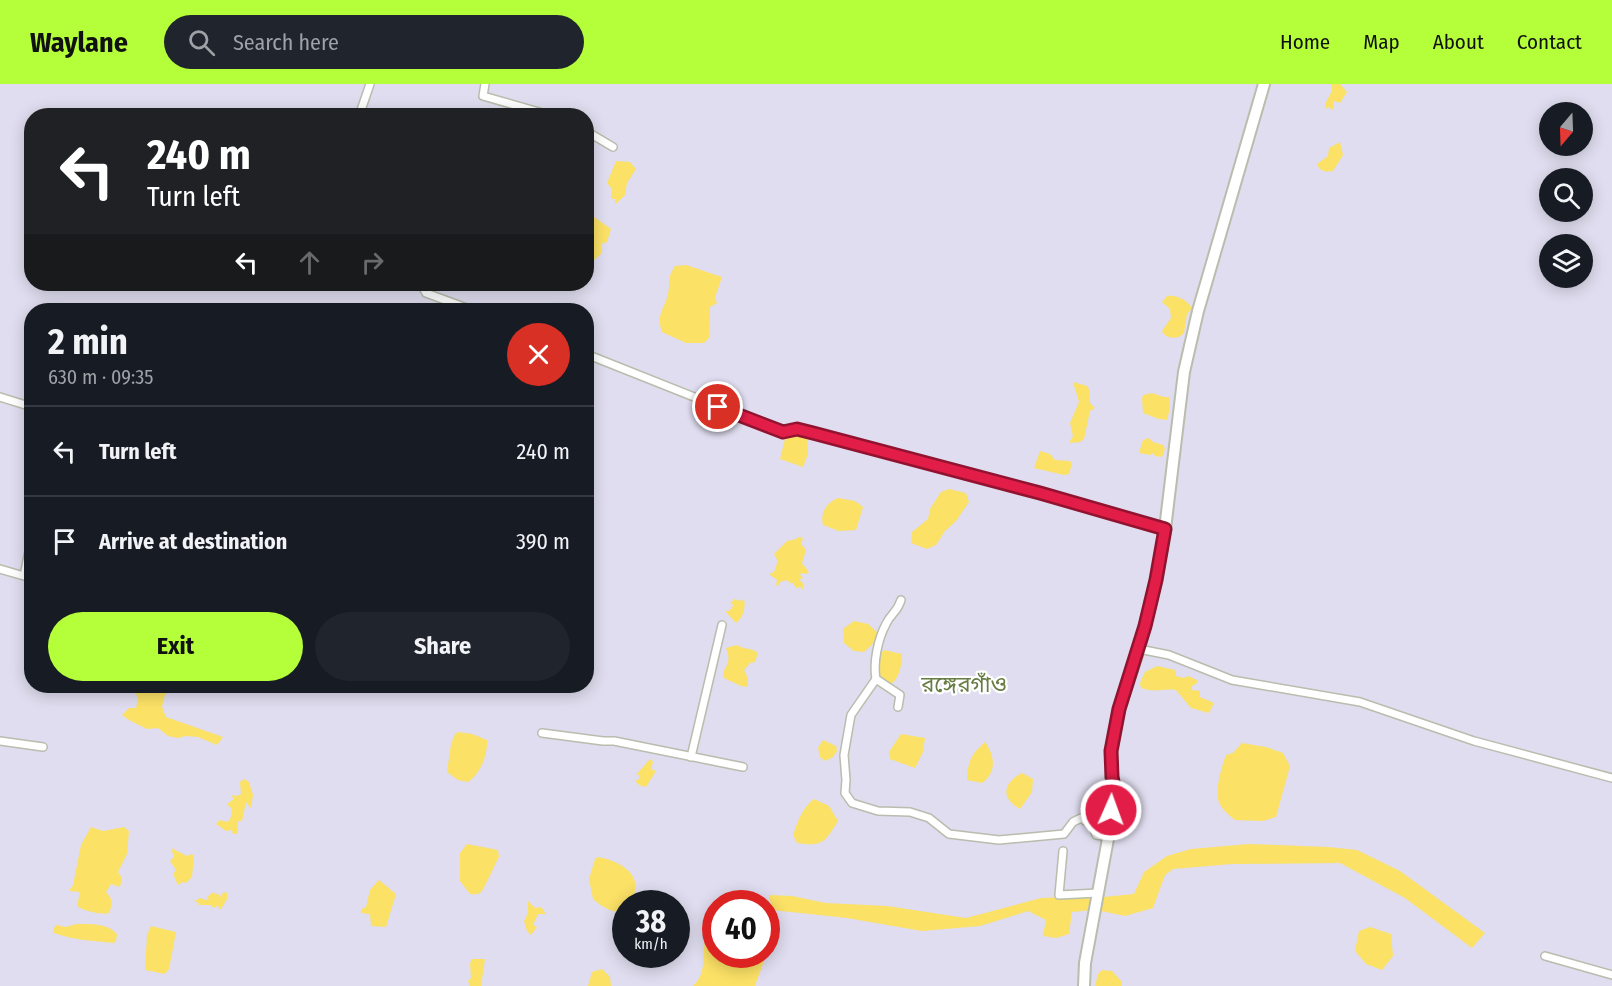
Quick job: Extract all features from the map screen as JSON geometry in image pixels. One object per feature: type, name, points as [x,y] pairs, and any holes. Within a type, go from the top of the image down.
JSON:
[{"type":"street","points":[[362,108],[370,84]]},
{"type":"street","points":[[485,84],[483,96],[525,108]]},
{"type":"street","points":[[1084,986],[1085,963],[1115,792],[1111,751],[1119,709],[1139,649],[1156,580],[1165,529],[1184,372],[1198,312],[1264,84]]},
{"type":"street","points":[[594,136],[613,147]]},
{"type":"street","points":[[425,291],[453,303]]},
{"type":"street","points":[[594,357],[783,432],[797,429],[813,433],[1040,493],[1165,529]]},
{"type":"street","points":[[0,397],[24,404]]},
{"type":"street","points":[[0,568],[24,576]]},
{"type":"street","points":[[901,600],[898,611],[887,621],[882,634],[874,665],[876,679],[851,716],[844,755],[845,793],[852,803],[878,811],[910,813],[929,818],[949,834],[999,840],[1064,834],[1073,822],[1081,818],[1092,826],[1096,835],[1108,837]]},
{"type":"street","points":[[691,757],[722,625]]},
{"type":"street","points":[[1139,649],[1169,655],[1232,680],[1360,702],[1474,741],[1612,778]]},
{"type":"street","points":[[876,679],[900,695],[898,707]]},
{"type":"street","points":[[542,734],[614,741],[743,767]]},
{"type":"street","points":[[0,741],[43,747]]},
{"type":"street","points":[[1064,851],[1059,896],[1098,893]]},
{"type":"street","points":[[1545,956],[1612,975]]},
{"type":"shaded area","points":[[1331,84],[1340,84],[1347,92],[1340,103],[1334,101],[1333,110],[1328,107],[1326,109],[1325,104],[1332,91]]},
{"type":"shaded area","points":[[1340,142],[1343,155],[1333,171],[1322,170],[1318,167],[1317,164],[1328,156],[1329,148]]},
{"type":"shaded area","points":[[616,161],[630,162],[636,169],[627,183],[625,195],[615,205],[615,199],[611,199],[612,189],[607,183]]},
{"type":"shaded area","points":[[594,217],[611,229],[607,242],[601,244],[602,253],[594,260]]},
{"type":"shaded area","points":[[686,265],[722,277],[715,298],[717,303],[710,307],[709,338],[704,343],[686,343],[662,332],[660,326],[660,316],[668,294],[671,274],[675,266]]},
{"type":"shaded area","points":[[1167,296],[1181,299],[1192,308],[1187,314],[1184,333],[1176,338],[1169,337],[1162,331],[1171,318],[1170,309],[1162,302]]},
{"type":"shaded area","points":[[1073,382],[1087,386],[1090,391],[1090,403],[1095,408],[1090,411],[1084,439],[1080,442],[1069,443],[1073,436],[1070,423],[1079,402]]},
{"type":"shaded area","points":[[1152,393],[1169,397],[1170,408],[1167,420],[1143,413],[1143,395]]},
{"type":"shaded area","points":[[787,431],[807,438],[808,454],[803,467],[780,459]]},
{"type":"shaded area","points":[[1149,438],[1163,445],[1165,449],[1162,457],[1155,456],[1153,453],[1150,455],[1139,453],[1143,440]]},
{"type":"shaded area","points":[[1040,451],[1050,454],[1055,460],[1070,461],[1072,464],[1069,474],[1064,475],[1034,468]]},
{"type":"shaded area","points":[[949,489],[966,493],[969,502],[956,521],[945,531],[936,545],[927,549],[911,543],[912,532],[928,519],[930,509],[941,492]]},
{"type":"shaded area","points":[[838,498],[855,501],[863,507],[856,530],[839,531],[823,525],[822,516],[825,509]]},
{"type":"shaded area","points":[[803,538],[801,544],[806,550],[802,563],[809,572],[800,575],[803,578],[799,580],[803,583],[803,590],[801,587],[796,588],[787,580],[780,582],[778,586],[776,585],[777,580],[769,574],[774,572],[778,561],[774,554],[787,541]]},
{"type":"shaded area","points":[[734,599],[740,601],[744,599],[745,602],[742,616],[736,623],[725,611],[729,611],[734,605],[730,604]]},
{"type":"shaded area","points":[[854,621],[868,624],[878,633],[877,640],[864,652],[854,651],[844,643],[843,629]]},
{"type":"shaded area","points":[[737,645],[758,653],[755,662],[750,663],[744,670],[748,678],[748,687],[724,678],[723,673],[729,659],[726,648]]},
{"type":"shaded area","points":[[884,650],[902,654],[899,672],[888,687],[876,679],[876,658]]},
{"type":"shaded area","points":[[1157,666],[1175,670],[1176,676],[1184,678],[1188,676],[1197,680],[1192,690],[1200,691],[1200,697],[1214,703],[1209,713],[1191,708],[1176,690],[1141,688],[1140,683],[1145,672]]},
{"type":"shaded area","points":[[136,693],[165,693],[162,707],[166,717],[223,737],[217,745],[198,737],[178,738],[168,736],[158,728],[147,729],[122,715],[129,708],[136,708],[138,699]]},
{"type":"shaded area","points":[[458,732],[487,740],[482,764],[468,782],[458,780],[447,772],[451,744]]},
{"type":"shaded area","points":[[901,734],[925,738],[923,752],[915,768],[890,759],[889,752]]},
{"type":"shaded area","points":[[823,740],[836,746],[837,751],[833,757],[825,761],[820,757],[818,748]]},
{"type":"shaded area","points":[[985,742],[991,753],[993,764],[990,774],[982,783],[967,780],[971,758]]},
{"type":"shaded area","points":[[1242,743],[1266,747],[1283,753],[1290,766],[1276,817],[1263,821],[1235,820],[1219,803],[1218,787],[1226,755],[1233,753]]},
{"type":"shaded area","points":[[650,759],[653,762],[651,769],[656,771],[646,787],[635,781],[639,779],[639,775],[636,775]]},
{"type":"shaded area","points":[[1022,773],[1033,779],[1032,792],[1020,809],[1009,800],[1006,791],[1011,781]]},
{"type":"shaded area","points":[[244,779],[249,782],[253,795],[251,808],[246,802],[242,821],[238,821],[237,834],[231,833],[233,832],[231,830],[226,831],[216,824],[220,820],[228,822],[232,809],[227,804],[234,799],[231,795],[241,794],[240,782]]},
{"type":"shaded area","points":[[814,799],[829,806],[838,821],[830,834],[822,841],[813,844],[797,843],[793,835],[803,811]]},
{"type":"shaded area","points":[[91,827],[103,831],[124,827],[129,831],[127,854],[118,872],[122,878],[120,887],[111,884],[106,892],[112,902],[109,913],[97,913],[80,908],[77,906],[80,892],[69,891],[73,885],[81,845]]},
{"type":"shaded area","points":[[467,844],[498,850],[499,857],[484,888],[478,894],[470,894],[460,881],[460,853]]},
{"type":"shaded area","points":[[1249,844],[1357,850],[1400,871],[1485,933],[1472,948],[1405,898],[1340,863],[1232,864],[1173,869],[1165,875],[1153,908],[1125,916],[1101,911],[1103,897],[1134,894],[1144,872],[1167,856],[1191,849]]},
{"type":"shaded area","points":[[171,848],[187,856],[192,854],[194,856],[192,877],[186,883],[178,885],[173,874],[176,870],[170,861],[174,857]]},
{"type":"shaded area","points":[[598,857],[616,862],[634,878],[635,890],[612,890],[612,910],[593,899],[589,879],[595,859]]},
{"type":"shaded area","points":[[379,880],[396,894],[386,927],[371,926],[370,914],[361,913],[366,907],[370,890]]},
{"type":"shaded area","points":[[223,892],[227,893],[227,899],[221,909],[218,905],[214,908],[210,905],[198,905],[199,903],[194,901],[201,898],[209,899],[207,897],[212,893],[221,897]]},
{"type":"shaded area","points":[[780,895],[826,903],[887,906],[966,918],[1041,898],[1093,896],[1092,910],[1072,912],[1069,934],[1056,938],[1043,936],[1046,920],[1028,911],[980,926],[922,931],[847,918],[780,911]]},
{"type":"shaded area","points":[[528,901],[535,908],[541,907],[546,914],[538,914],[533,925],[537,927],[531,935],[524,921],[528,913]]},
{"type":"shaded area","points":[[76,924],[109,928],[117,934],[116,941],[114,943],[84,940],[54,933],[53,930],[56,925],[66,927]]},
{"type":"shaded area","points":[[151,926],[176,932],[169,969],[165,974],[145,970],[147,935]]},
{"type":"shaded area","points":[[1370,927],[1391,934],[1393,956],[1382,970],[1366,964],[1355,951],[1359,931]]},
{"type":"shaded area","points":[[472,959],[485,959],[481,986],[470,986],[468,981],[471,978]]},
{"type":"shaded area","points":[[703,968],[761,968],[755,986],[693,986]]},
{"type":"shaded area","points":[[602,969],[610,977],[611,986],[588,986],[592,972]]},
{"type":"shaded area","points":[[1102,970],[1112,971],[1122,982],[1122,986],[1095,986],[1098,974]]},
{"type":"district","name":"রঙ্গেরগাঁও","points":[[964,684]]},
{"type":"route","points":[[718,407],[783,432],[797,429],[813,433],[1040,493],[1165,529],[1145,626],[1119,709],[1111,751],[1115,792],[1111,810]]}]
